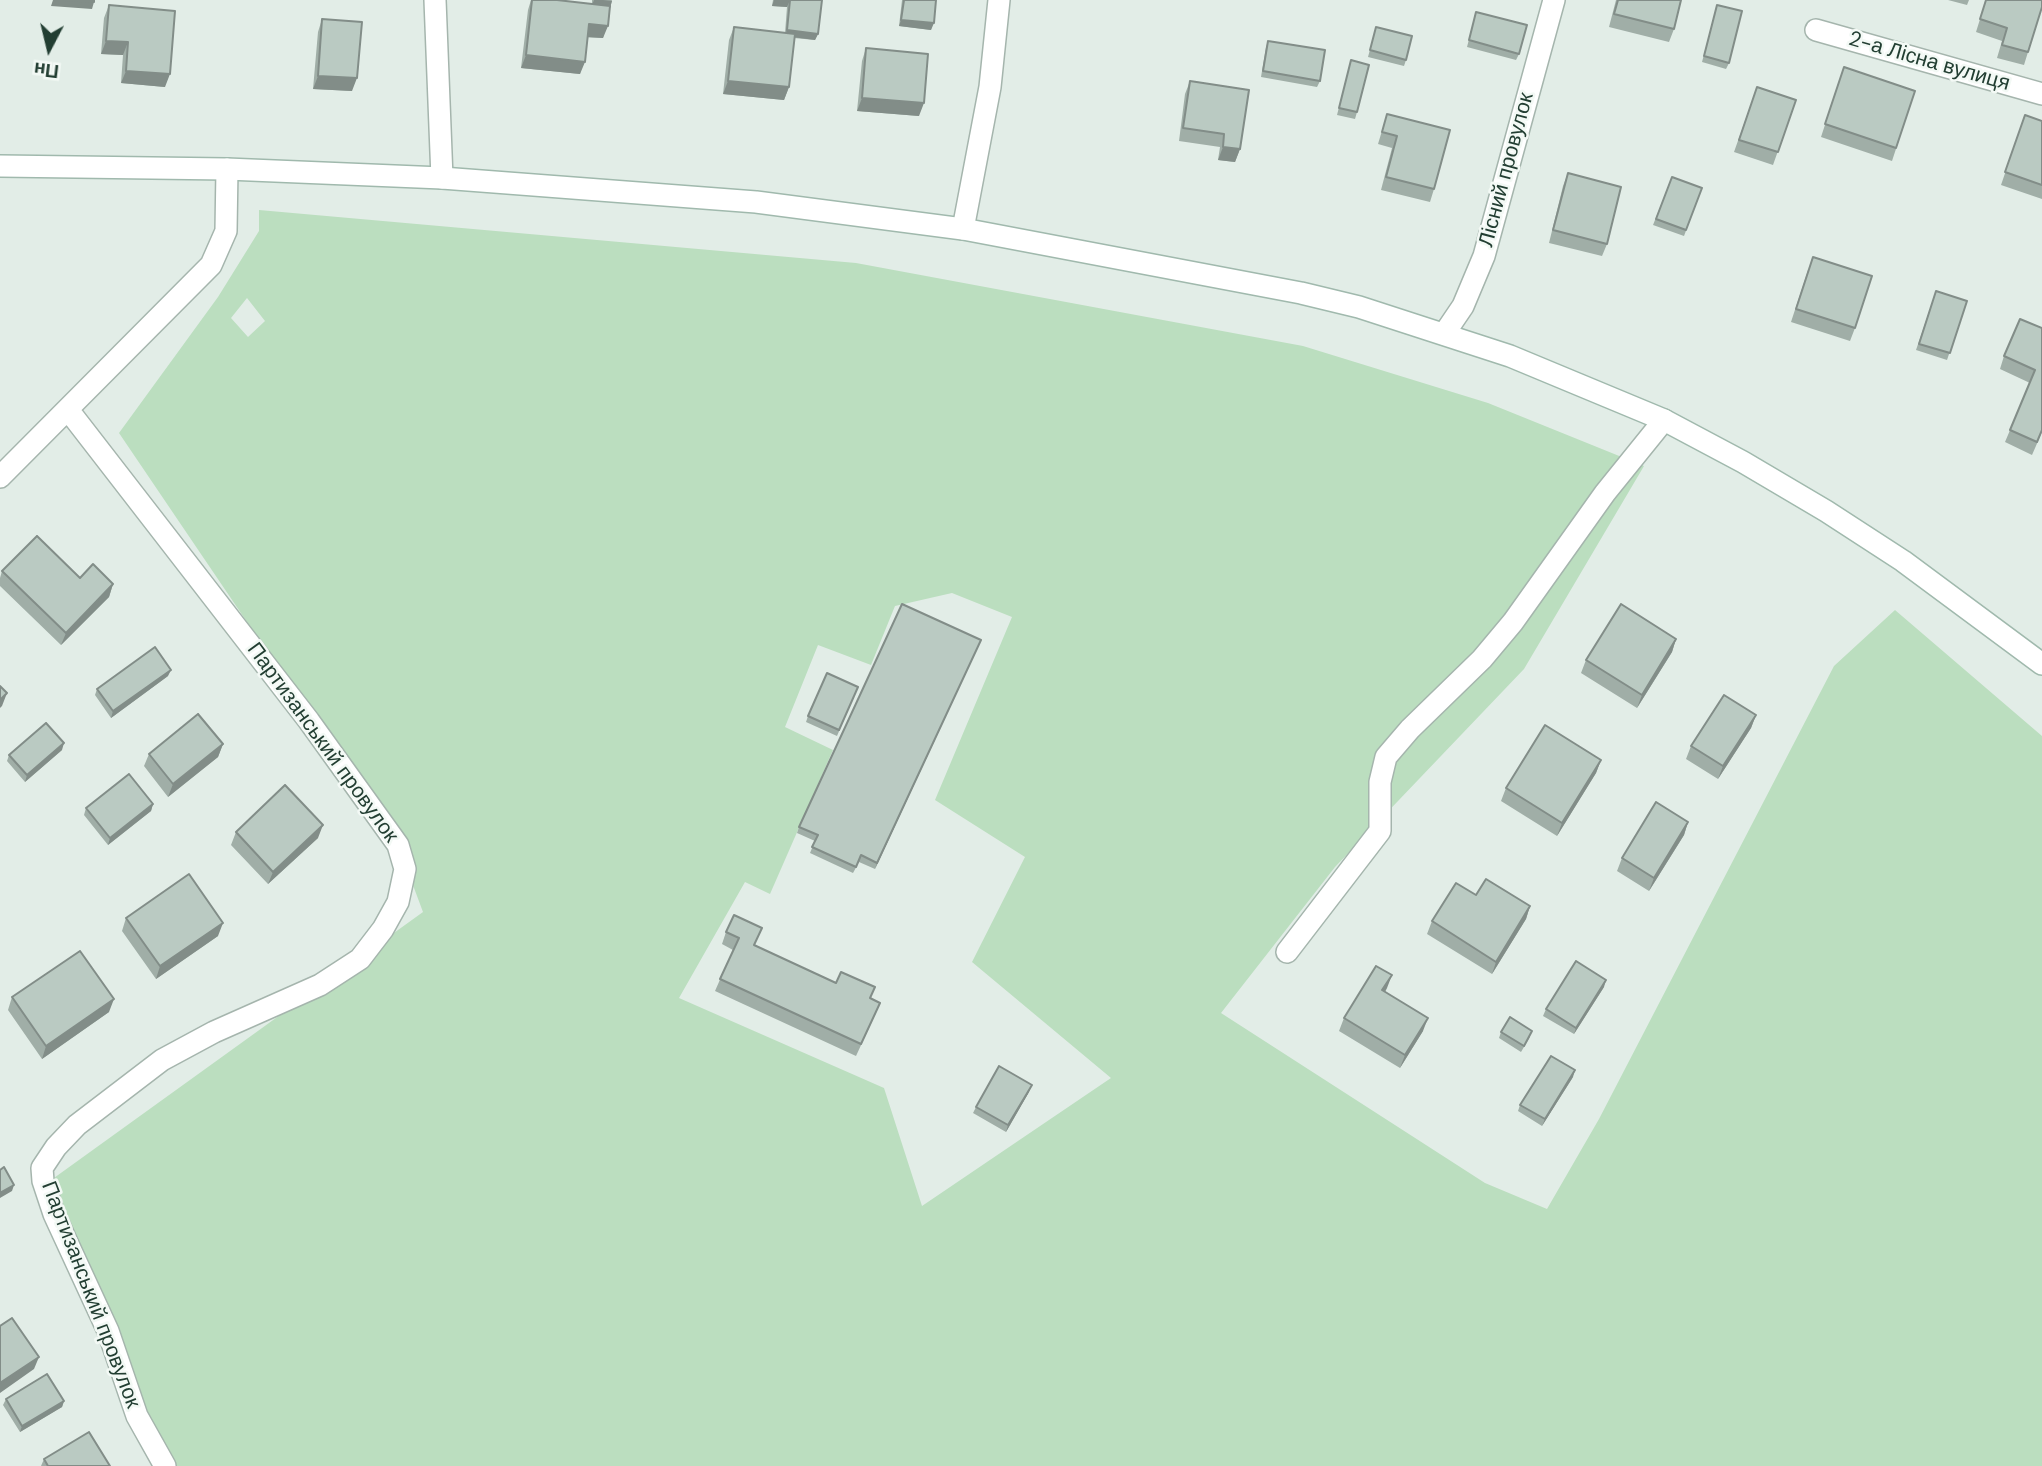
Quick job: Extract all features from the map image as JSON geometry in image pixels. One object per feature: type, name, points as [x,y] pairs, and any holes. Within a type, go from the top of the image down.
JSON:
[{"type":"street","points":[[435,0],[442,178]]},
{"type":"street","points":[[963,229],[990,87],[999,0]]},
{"type":"street","name":"Лісний провулок","points":[[1444,334],[1463,306],[1483,256],[1554,0]]},
{"type":"street","name":"2-а Лісна вулиця","points":[[1816,30],[2042,94]]},
{"type":"street","points":[[0,166],[227,169],[442,178],[694,196],[963,229],[1301,293],[1510,356],[1664,420],[1742,461],[1903,561],[2042,664]]},
{"type":"street","points":[[0,477],[69,411],[211,265],[226,231],[227,169]]},
{"type":"street","name":"Партизанський провулок","points":[[69,411],[309,721],[398,845],[405,869],[398,902],[383,929],[360,960],[320,985],[214,1032],[162,1060],[77,1125],[56,1147],[42,1168],[43,1181],[54,1214],[108,1331],[137,1416],[165,1466]]},
{"type":"street","points":[[1287,952],[1380,831],[1380,782],[1386,757],[1410,729],[1482,659],[1513,622],[1605,493],[1664,420]]},
{"type":"green space","points":[[259,210],[856,263],[1303,346],[1488,403],[1644,466],[1524,669],[1335,867],[1221,1013],[1485,1183],[1547,1209],[1599,1119],[1834,666],[1895,610],[2042,736],[2042,1466],[167,1466],[47,1183],[423,912],[398,845],[119,433],[218,297],[259,231]],"holes":[[[247,298],[265,321],[248,337],[231,318]],[[952,593],[1012,617],[935,800],[1025,857],[972,962],[1111,1078],[922,1206],[884,1088],[679,998],[745,882],[770,894],[833,750],[785,727],[818,645],[871,665],[895,606]]]},
{"type":"building","points":[[532,0],[610,6],[608,26],[589,24],[585,62],[526,55]]},
{"type":"building","points":[[790,0],[822,0],[818,34],[787,30]]},
{"type":"building","points":[[904,0],[936,0],[934,23],[901,20]]},
{"type":"building","points":[[1618,0],[1681,0],[1674,29],[1614,14]]},
{"type":"building","points":[[1986,0],[2042,0],[2028,52],[2002,45],[2007,28],[1980,19]]},
{"type":"building","points":[[109,5],[175,11],[170,74],[126,71],[128,42],[106,41]]},
{"type":"building","points":[[1717,5],[1742,11],[1729,63],[1704,56]]},
{"type":"building","points":[[1476,12],[1527,25],[1519,54],[1469,40]]},
{"type":"building","points":[[322,19],[362,22],[357,78],[318,76]]},
{"type":"building","points":[[734,27],[795,34],[789,87],[728,81]]},
{"type":"building","points":[[1376,27],[1412,36],[1406,60],[1370,50]]},
{"type":"building","points":[[1268,41],[1325,50],[1320,81],[1263,71]]},
{"type":"building","points":[[866,48],[928,54],[924,103],[862,98]]},
{"type":"building","points":[[1351,60],[1369,65],[1357,112],[1339,108]]},
{"type":"building","points":[[1844,67],[1915,91],[1896,148],[1825,124]]},
{"type":"building","points":[[1190,81],[1249,90],[1240,149],[1223,147],[1224,134],[1183,128]]},
{"type":"building","points":[[1757,87],[1796,100],[1778,152],[1739,140]]},
{"type":"building","points":[[1387,114],[1450,130],[1434,189],[1386,177],[1397,136],[1382,132]]},
{"type":"building","points":[[2025,115],[2042,121],[2042,185],[2005,172]]},
{"type":"building","points":[[1568,173],[1621,187],[1607,244],[1553,230]]},
{"type":"building","points":[[1672,177],[1702,188],[1686,230],[1656,219]]},
{"type":"building","points":[[1813,257],[1872,276],[1855,328],[1796,309]]},
{"type":"building","points":[[1936,291],[1967,301],[1950,353],[1919,344]]},
{"type":"building","points":[[2020,319],[2042,328],[2042,430],[2037,442],[2010,430],[2035,370],[2004,356]]},
{"type":"building","points":[[37,536],[80,578],[93,564],[113,584],[66,633],[2,571]]},
{"type":"building","points":[[902,604],[981,640],[877,863],[861,855],[856,867],[812,847],[818,835],[799,827]]},
{"type":"building","points":[[1621,604],[1676,639],[1642,695],[1586,660]]},
{"type":"building","points":[[155,647],[171,670],[113,711],[97,689]]},
{"type":"building","points":[[827,673],[858,687],[839,730],[808,716]]},
{"type":"building","points":[[0,686],[7,693],[0,700]]},
{"type":"building","points":[[1724,695],[1756,715],[1723,766],[1691,746]]},
{"type":"building","points":[[198,714],[223,744],[173,784],[149,754]]},
{"type":"building","points":[[46,723],[64,743],[27,775],[9,755]]},
{"type":"building","points":[[1545,725],[1601,760],[1562,823],[1506,788]]},
{"type":"building","points":[[129,774],[153,804],[110,838],[86,808]]},
{"type":"building","points":[[285,785],[323,825],[273,872],[236,832]]},
{"type":"building","points":[[1656,802],[1688,822],[1654,878],[1622,858]]},
{"type":"building","points":[[189,874],[223,923],[160,966],[126,918]]},
{"type":"building","points":[[1486,879],[1530,906],[1496,962],[1432,921],[1456,883],[1476,895]]},
{"type":"building","points":[[734,915],[762,928],[754,945],[836,983],[841,972],[875,987],[870,998],[880,1003],[861,1044],[720,979],[739,938],[726,932]]},
{"type":"building","points":[[80,951],[114,999],[46,1046],[12,997]]},
{"type":"building","points":[[1576,961],[1606,980],[1576,1028],[1546,1009]]},
{"type":"building","points":[[1376,966],[1392,975],[1382,990],[1428,1018],[1405,1055],[1344,1018]]},
{"type":"building","points":[[1510,1017],[1532,1031],[1524,1046],[1501,1032]]},
{"type":"building","points":[[1551,1056],[1575,1070],[1545,1119],[1520,1105]]},
{"type":"building","points":[[999,1066],[1032,1085],[1008,1125],[976,1107]]},
{"type":"building","points":[[4,1167],[14,1185],[0,1193],[0,1170]]},
{"type":"building","points":[[12,1318],[39,1357],[0,1383],[0,1326]]},
{"type":"building","points":[[47,1374],[64,1401],[22,1426],[6,1399]]},
{"type":"building","points":[[89,1432],[110,1466],[48,1466],[44,1459]]}]
